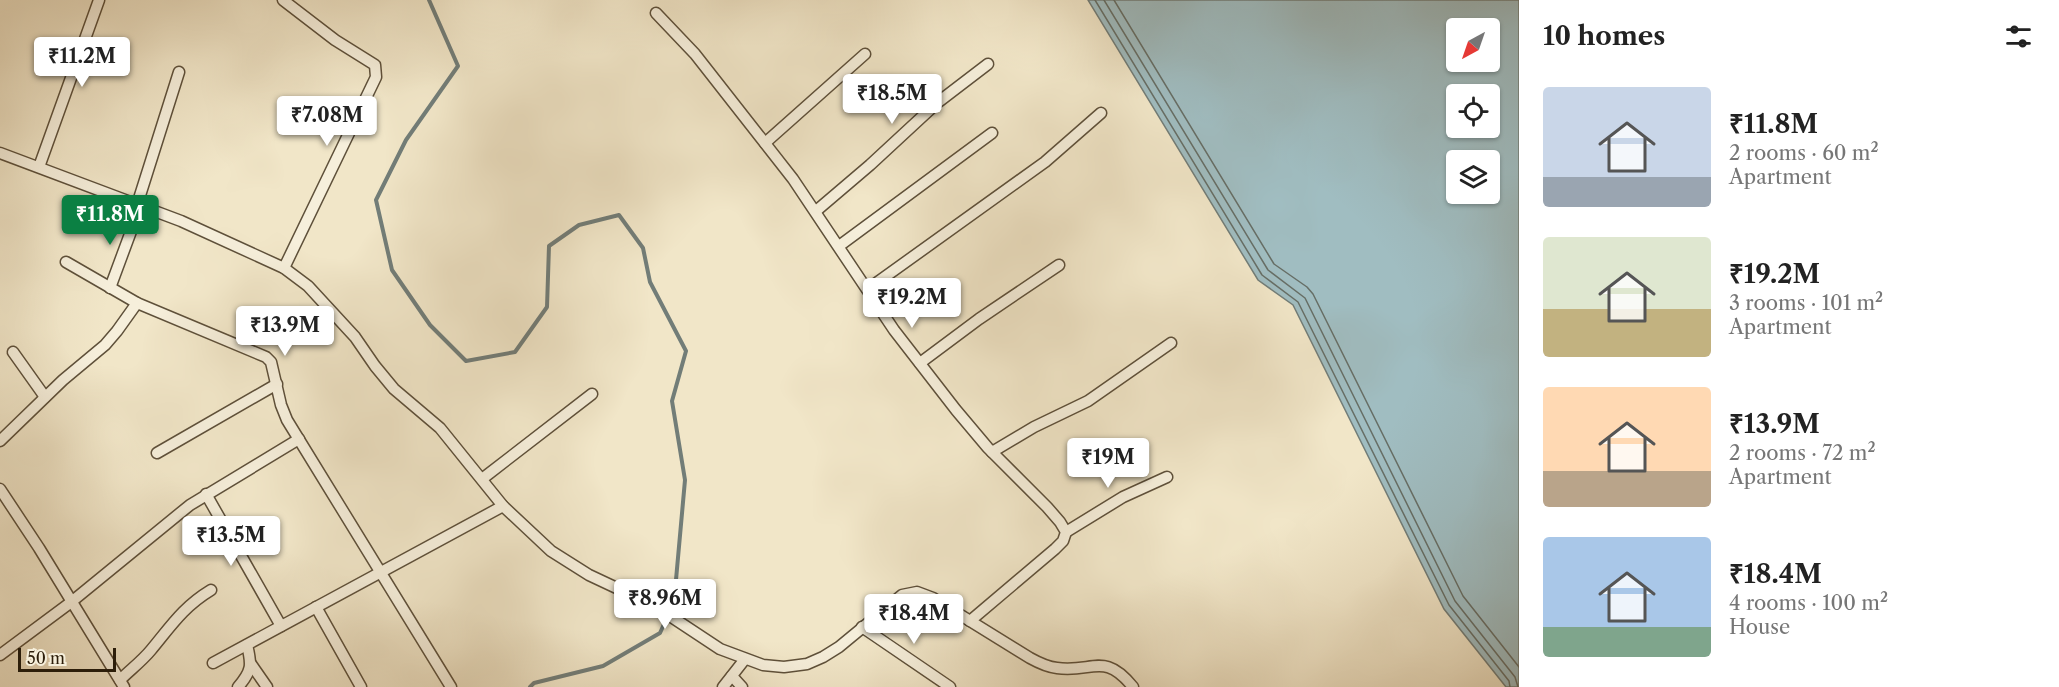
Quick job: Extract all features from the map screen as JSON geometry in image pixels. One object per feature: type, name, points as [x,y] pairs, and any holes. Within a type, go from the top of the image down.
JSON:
[{"type":"street","points":[[39,167],[99,0]]},
{"type":"street","points":[[283,0],[335,40],[375,65],[376,77],[284,268]]},
{"type":"street","points":[[656,13],[695,54],[793,179],[894,330],[956,410],[992,452],[1047,507],[1066,532]]},
{"type":"street","points":[[765,143],[865,54]]},
{"type":"street","points":[[816,211],[870,165],[936,103],[988,64]]},
{"type":"street","points":[[110,288],[140,207],[137,205],[179,72]]},
{"type":"street","points":[[867,289],[1045,162],[1101,113]]},
{"type":"street","points":[[839,246],[992,133]]},
{"type":"street","points":[[0,153],[181,221],[284,268],[308,286],[355,336],[394,389],[440,428],[503,506],[543,543],[569,564],[654,606],[720,649],[763,665],[784,667],[807,664],[839,647],[902,595],[917,592],[933,598],[1044,665],[1058,668],[1096,665],[1111,667],[1122,674],[1133,687]]},
{"type":"street","points":[[66,262],[137,303],[266,357],[274,367],[287,420],[451,687]]},
{"type":"street","points":[[920,363],[979,319],[1059,265]]},
{"type":"street","points":[[0,441],[45,397],[105,345],[137,303]]},
{"type":"street","points":[[992,452],[1034,427],[1083,404],[1171,344]]},
{"type":"street","points":[[13,352],[45,397]]},
{"type":"street","points":[[157,453],[277,384]]},
{"type":"street","points":[[482,479],[592,394]]},
{"type":"street","points":[[0,655],[206,494],[299,439]]},
{"type":"street","points":[[970,621],[1055,549],[1063,541],[1066,532],[1123,497],[1167,477]]},
{"type":"street","points":[[0,489],[122,683],[187,607],[211,590]]},
{"type":"street","points":[[206,494],[281,626]]},
{"type":"street","points":[[213,663],[503,506]]},
{"type":"street","points":[[316,607],[361,687]]},
{"type":"street","points":[[862,627],[950,687]]},
{"type":"street","points":[[247,645],[251,664],[267,687]]},
{"type":"street","points":[[723,687],[746,659]]},
{"type":"street","points":[[238,687],[246,677],[251,664]]},
{"type":"street","points":[[732,676],[742,687]]},
{"type":"water","points":[[1088,0],[1519,0],[1519,687],[1506,687],[1444,609],[1293,305],[1258,280]]},
{"type":"waterway","points":[[429,0],[458,66],[406,140],[376,200],[392,270],[430,325],[466,361],[515,352],[547,307],[549,246],[579,225],[619,215],[643,248],[650,282],[686,351],[672,401],[685,480],[674,602],[660,633],[603,666],[534,683],[530,687]]}]
